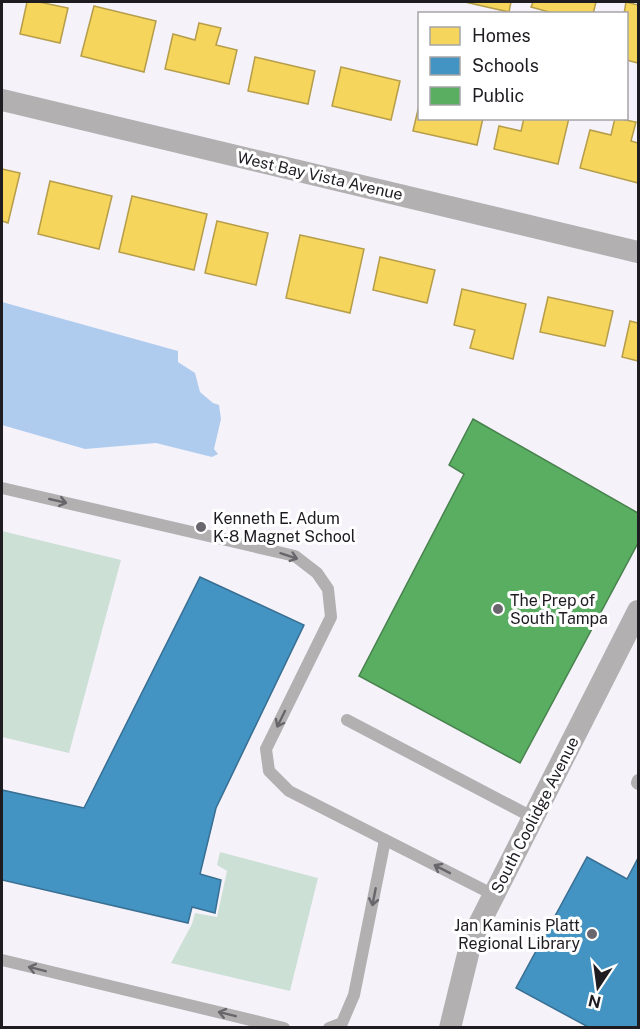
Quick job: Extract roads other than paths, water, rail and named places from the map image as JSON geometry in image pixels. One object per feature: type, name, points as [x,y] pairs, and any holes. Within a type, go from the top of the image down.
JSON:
[{"type":"street","name":"West Bay Vista Avenue","points":[[2,100],[639,252]]},
{"type":"street","name":"South Coolidge Avenue","points":[[450,1028],[472,938],[639,611]]},
{"type":"lane","points":[[2,488],[295,556],[317,573],[328,589],[331,617],[266,749],[269,771],[289,791],[494,895]]},
{"type":"lane","points":[[347,720],[534,818]]},
{"type":"lane","points":[[329,1028],[342,1023],[354,995],[385,840]]},
{"type":"lane","points":[[2,960],[284,1028]]},
{"type":"water","points":[[2,302],[178,351],[178,362],[195,373],[200,392],[219,405],[221,419],[214,449],[218,454],[212,457],[156,443],[85,449],[2,425]]},
{"type":"place","name":"Kenneth E. Adum K-8 Magnet School","points":[[201,527]]},
{"type":"place","name":"The Prep of South Tampa","points":[[498,609]]},
{"type":"place","name":"Jan Kaminis Platt Regional Library","points":[[592,934]]}]
